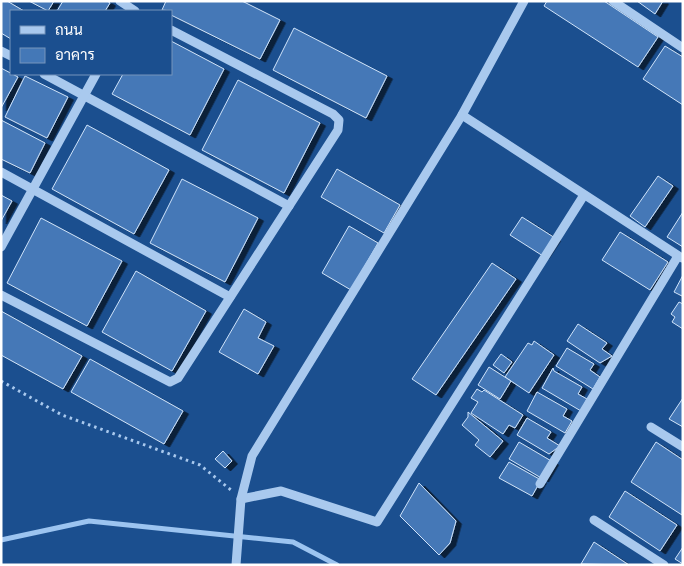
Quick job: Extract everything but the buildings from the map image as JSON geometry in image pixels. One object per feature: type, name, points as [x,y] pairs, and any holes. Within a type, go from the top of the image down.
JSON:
[{"type":"street","points":[[120,1],[131,10]]},
{"type":"street","points":[[236,565],[241,499],[252,456],[462,115],[524,1]]},
{"type":"street","points":[[613,1],[683,48]]},
{"type":"street","points":[[1,295],[170,382],[178,378],[338,130],[339,120],[333,114],[172,31]]},
{"type":"street","points":[[46,75],[289,206]]},
{"type":"street","points":[[1,247],[95,75]]},
{"type":"street","points":[[462,115],[681,257],[540,484]]},
{"type":"street","points":[[1,172],[230,297]]},
{"type":"street","points":[[241,499],[281,491],[377,522],[584,195]]},
{"type":"street","points":[[651,427],[683,447]]},
{"type":"street","points":[[594,520],[664,565]]},
{"type":"path","points":[[1,381],[62,415],[200,465],[241,499]]},
{"type":"waterway","points":[[1,540],[89,521],[293,542],[337,565]]}]
